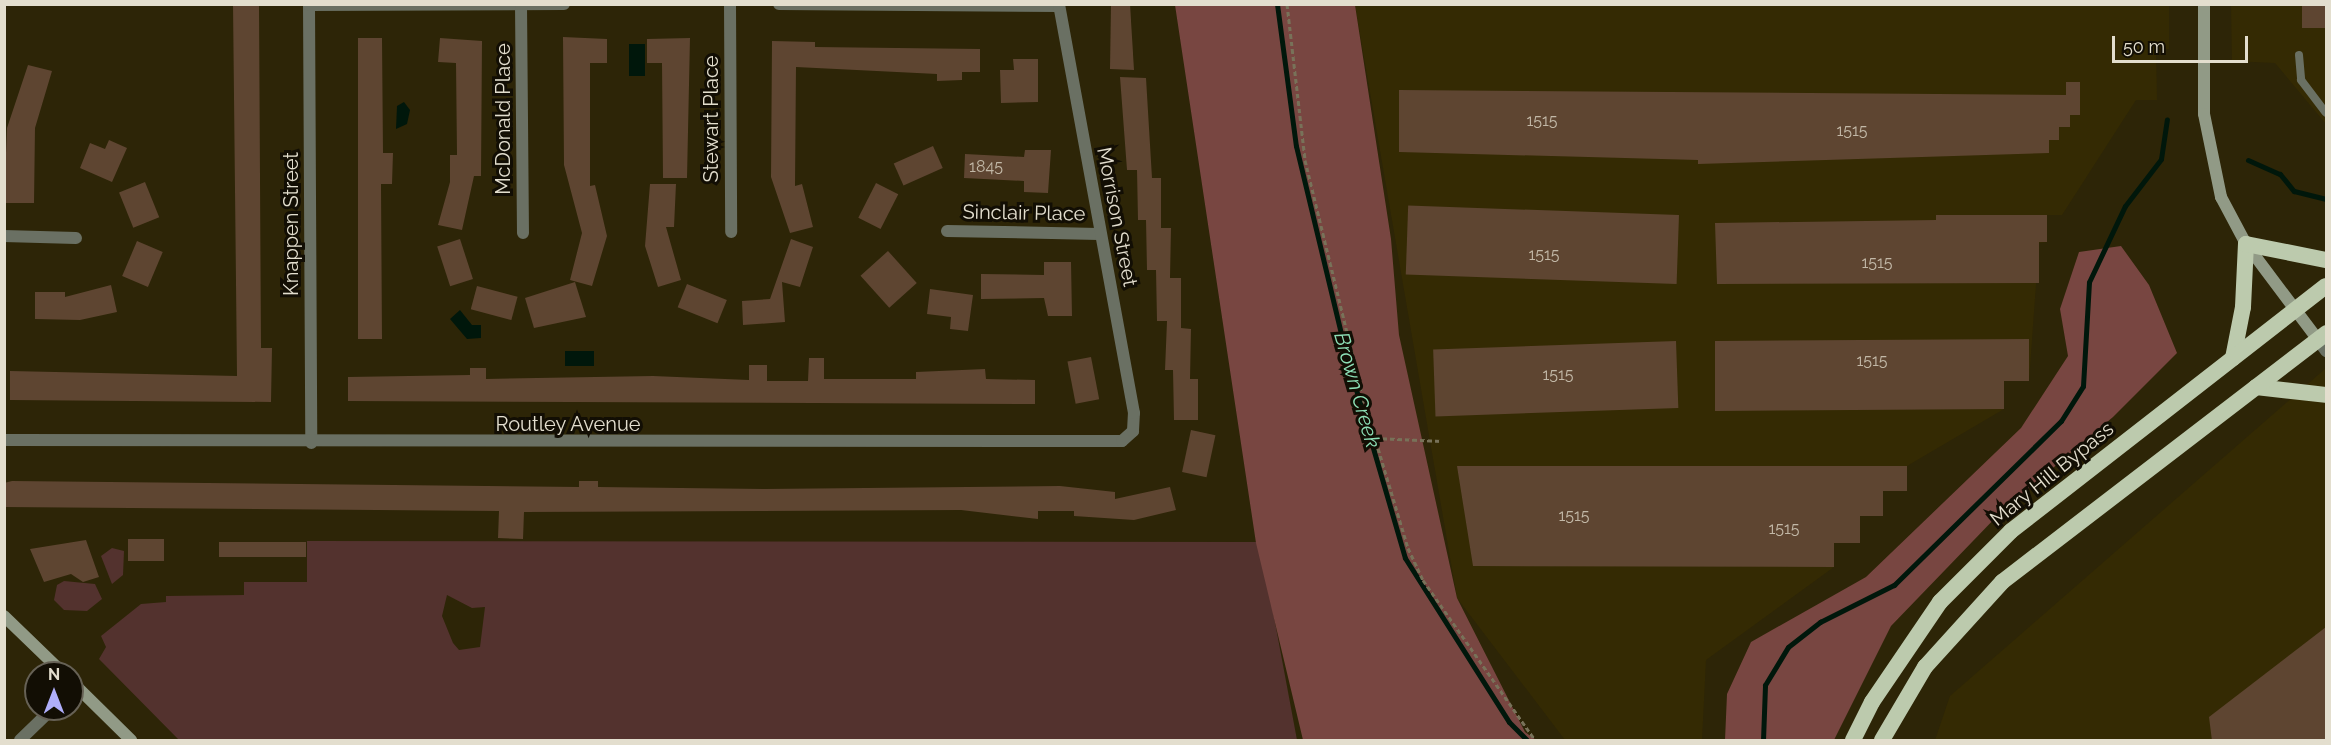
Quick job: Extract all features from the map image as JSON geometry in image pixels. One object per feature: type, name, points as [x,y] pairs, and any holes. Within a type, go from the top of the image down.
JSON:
[{"type":"highway","points":[[2233,358],[2243,307],[2246,244],[2326,260]]},
{"type":"highway","name":"Mary Hill Bypass","points":[[1853,741],[1908,645],[1981,561],[2326,286]]},
{"type":"highway","points":[[1881,741],[1925,667],[2002,582],[2256,387],[2324,341]]},
{"type":"highway","points":[[2256,387],[2326,395]]},
{"type":"main road","points":[[2204,4],[2204,114],[2211,165],[2246,244],[2295,309],[2324,341]]},
{"type":"main road","points":[[4,616],[51,661]]},
{"type":"main road","points":[[84,696],[131,741]]},
{"type":"street","name":"McDonald Place","points":[[521,4],[523,233]]},
{"type":"street","points":[[309,5],[564,4]]},
{"type":"street","name":"Stewart Place","points":[[730,4],[731,232]]},
{"type":"street","points":[[779,4],[1059,5]]},
{"type":"street","name":"Knappen Street","points":[[309,5],[311,443]]},
{"type":"street","name":"Morrison Street","points":[[1059,5],[1099,234],[1134,413],[1130,436]]},
{"type":"street","name":"Sinclair Place","points":[[947,231],[1099,234]]},
{"type":"street","points":[[4,236],[76,238]]},
{"type":"street","name":"Routley Avenue","points":[[4,440],[311,443],[1091,444],[1130,436]]},
{"type":"street","points":[[20,741],[40,721]]},
{"type":"lane","points":[[2300,55],[2301,80],[2326,113]]},
{"type":"path","points":[[1287,4],[1305,160],[1375,438],[1423,580],[1535,741]]},
{"type":"path","points":[[1375,438],[1442,441]]},
{"type":"shaded area","points":[[1175,5],[1355,5],[1391,239],[1399,335],[1457,598],[1525,732],[1536,740],[1303,740],[1256,543]]},
{"type":"shaded area","points":[[1355,5],[2169,5],[2169,49],[2156,49],[2157,100],[2136,100],[2062,215],[2047,215],[2047,242],[2039,243],[2029,381],[2004,381],[2004,409],[1907,466],[1907,491],[1883,491],[1883,516],[1860,516],[1860,543],[1834,543],[1834,567],[1706,660],[1702,740],[1565,740],[1457,598]]},
{"type":"shaded area","points":[[2231,5],[2326,5],[2326,124],[2275,63],[2232,61]]},
{"type":"shaded area","points":[[629,44],[645,44],[645,76],[629,76]]},
{"type":"shaded area","points":[[404,102],[410,110],[407,124],[396,129],[397,106]]},
{"type":"shaded area","points":[[2121,246],[2149,285],[2177,353],[2113,417],[2000,513],[1891,626],[1834,740],[1725,740],[1727,694],[1751,642],[1866,577],[2021,428],[2068,356],[2060,309],[2079,252]]},
{"type":"shaded area","points":[[460,310],[472,325],[481,325],[481,338],[467,339],[450,319]]},
{"type":"shaded area","points":[[565,351],[594,351],[594,366],[565,366]]},
{"type":"shaded area","points":[[2326,368],[2326,740],[1935,740],[1950,696]]},
{"type":"shaded area","points":[[307,541],[1260,542],[1297,740],[179,740],[99,659],[106,647],[101,636],[141,604],[166,602],[166,596],[244,595],[244,582],[307,582]],"holes":[[[447,595],[472,608],[485,607],[480,647],[459,650],[453,643],[442,616]]]},
{"type":"shaded area","points":[[112,548],[124,551],[123,575],[112,584],[101,556]]},
{"type":"shaded area","points":[[64,581],[95,584],[102,599],[87,611],[64,610],[54,600],[57,585]]},
{"type":"building","points":[[233,4],[259,4],[261,348],[272,348],[271,402],[10,400],[10,371],[237,376]]},
{"type":"building","points":[[1111,4],[1130,4],[1134,70],[1110,69]]},
{"type":"building","points":[[2302,4],[2326,4],[2326,28],[2302,28]]},
{"type":"building","points":[[563,37],[607,39],[607,63],[590,63],[590,186],[595,185],[607,236],[592,286],[570,280],[582,233],[564,165]]},
{"type":"building","points":[[358,38],[382,38],[383,153],[393,153],[392,184],[381,184],[382,339],[358,339]]},
{"type":"building","points":[[440,38],[482,41],[481,176],[474,176],[462,230],[438,225],[450,182],[450,155],[457,155],[456,63],[438,62]]},
{"type":"building","points":[[690,38],[687,178],[663,178],[662,63],[647,63],[647,39]]},
{"type":"building","points":[[772,41],[815,42],[815,47],[980,49],[980,72],[962,72],[962,80],[937,81],[937,74],[796,67],[795,186],[802,184],[813,227],[790,233],[771,177]]},
{"type":"building","points":[[1013,59],[1038,59],[1038,102],[1001,103],[1000,70],[1014,70]]},
{"type":"building","points":[[28,65],[52,71],[35,128],[34,203],[4,203],[7,128]]},
{"type":"building","points":[[1120,77],[1146,78],[1152,178],[1161,178],[1161,228],[1171,228],[1170,278],[1181,278],[1181,328],[1191,329],[1190,379],[1198,379],[1198,420],[1174,420],[1173,370],[1165,370],[1167,321],[1157,321],[1156,270],[1147,270],[1146,220],[1138,220],[1137,170],[1127,170]]},
{"type":"building","points":[[2066,82],[2080,82],[2080,115],[2070,115],[2070,127],[2059,127],[2059,140],[2049,140],[2049,153],[1698,164],[1698,160],[1399,152],[1399,90],[2066,95]]},
{"type":"building","points":[[109,140],[127,148],[112,182],[80,168],[90,143],[105,149]]},
{"type":"building","points":[[933,146],[943,168],[903,185],[894,163]]},
{"type":"building","points":[[1025,150],[1051,150],[1048,193],[1024,192],[1024,181],[964,178],[965,154],[1024,157]]},
{"type":"building","points":[[145,182],[159,217],[133,228],[119,192]]},
{"type":"building","points":[[876,183],[898,194],[881,229],[858,218]]},
{"type":"building","points":[[650,184],[676,184],[674,227],[666,227],[681,280],[658,287],[645,246]]},
{"type":"building","points":[[1408,206],[1679,215],[1677,284],[1406,275]]},
{"type":"building","points":[[1936,215],[2047,215],[2047,242],[2039,242],[2039,283],[1717,284],[1715,223],[1936,220]]},
{"type":"building","points":[[460,239],[473,279],[450,286],[437,246]]},
{"type":"building","points":[[791,239],[813,247],[800,287],[782,282],[785,322],[743,325],[742,301],[770,299]]},
{"type":"building","points":[[137,241],[163,252],[148,287],[122,276]]},
{"type":"building","points":[[888,251],[917,283],[889,308],[861,276]]},
{"type":"building","points":[[1044,262],[1071,262],[1072,316],[1048,316],[1044,298],[981,299],[981,274],[1044,275]]},
{"type":"building","points":[[575,282],[586,317],[534,328],[525,298]]},
{"type":"building","points":[[687,284],[727,300],[718,323],[678,307]]},
{"type":"building","points":[[111,285],[117,312],[80,320],[35,319],[35,292],[65,292],[65,297]]},
{"type":"building","points":[[477,286],[518,297],[511,320],[471,309]]},
{"type":"building","points":[[930,289],[973,295],[968,331],[950,329],[951,317],[927,314]]},
{"type":"building","points":[[2029,339],[2029,381],[2004,381],[2004,409],[1715,411],[1715,341]]},
{"type":"building","points":[[1676,341],[1678,408],[1435,416],[1433,349]]},
{"type":"building","points":[[1091,357],[1099,399],[1076,404],[1067,362]]},
{"type":"building","points":[[809,358],[824,358],[824,379],[916,379],[916,372],[985,369],[986,379],[1035,380],[1035,404],[348,401],[348,377],[470,375],[470,368],[486,368],[486,379],[653,376],[749,380],[749,365],[767,365],[767,381],[808,381]]},
{"type":"building","points":[[1191,430],[1215,435],[1207,477],[1182,472]]},
{"type":"building","points":[[1457,466],[1907,466],[1907,491],[1883,491],[1883,516],[1860,516],[1860,543],[1834,543],[1834,567],[1473,566]]},
{"type":"building","points":[[12,481],[579,487],[579,481],[598,481],[598,487],[764,489],[1060,486],[1115,492],[1115,499],[1170,487],[1176,510],[1134,520],[1074,516],[1074,511],[1038,511],[1038,519],[961,510],[524,512],[523,539],[498,538],[499,511],[4,507],[4,483]]},
{"type":"building","points":[[128,539],[164,539],[164,561],[128,561]]},
{"type":"building","points":[[86,540],[99,577],[83,582],[71,574],[44,582],[30,549]]},
{"type":"building","points":[[219,542],[306,542],[306,557],[219,557]]},
{"type":"building","points":[[2326,627],[2326,741],[2212,741],[2209,717]]},
{"type":"waterway","name":"Brown Creek","points":[[1277,4],[1296,146],[1346,355],[1405,558],[1509,722],[1527,740]]},
{"type":"waterway","points":[[1763,740],[1765,685],[1788,647],[1820,622],[1894,585],[2061,421],[2083,386],[2089,282],[2125,206],[2161,159],[2167,119]]},
{"type":"waterway","points":[[2248,160],[2280,174],[2294,191],[2326,199]]}]
